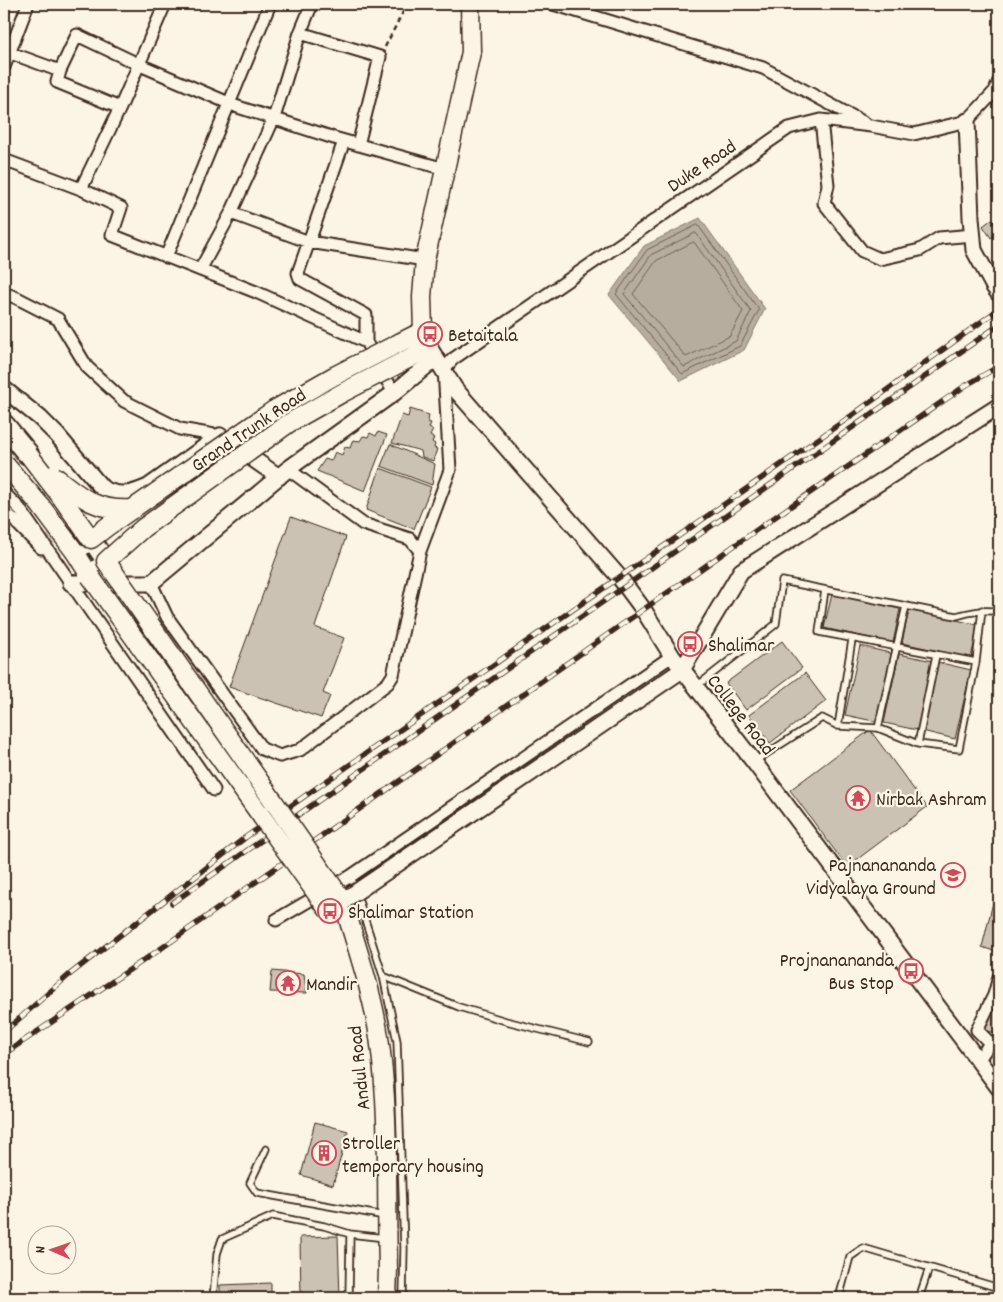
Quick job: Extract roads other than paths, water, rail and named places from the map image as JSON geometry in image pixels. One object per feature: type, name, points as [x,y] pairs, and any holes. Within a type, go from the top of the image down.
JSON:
[{"type":"highway","points":[[4,424],[28,454]]},
{"type":"main road","points":[[436,358],[423,330],[422,297],[425,260],[471,52],[470,4]]},
{"type":"main road","name":"Grand Trunk Road","points":[[75,552],[108,526],[274,410],[334,376],[423,330]]},
{"type":"main road","name":"Grand Trunk Road","points":[[90,576],[143,528],[289,423],[408,359],[436,358]]},
{"type":"main road","points":[[4,433],[82,498],[109,509],[134,509]]},
{"type":"main road","points":[[28,454],[59,494],[343,900],[358,956]]},
{"type":"main road","points":[[4,463],[40,505],[75,552],[90,576],[329,911],[358,956]]},
{"type":"main road","name":"Andul Road","points":[[358,956],[370,994],[378,1036],[384,1086],[387,1298]]},
{"type":"street","points":[[4,67],[8,52],[28,4]]},
{"type":"street","points":[[82,189],[140,65],[165,4]]},
{"type":"street","points":[[166,257],[270,4]]},
{"type":"street","points":[[200,270],[231,214],[274,118],[300,33],[312,4]]},
{"type":"street","points":[[553,4],[575,7],[763,68],[871,126]]},
{"type":"street","points":[[300,33],[380,57],[358,145]]},
{"type":"street","points":[[120,108],[57,82],[60,71],[77,35],[140,65],[230,103],[344,141],[444,169]]},
{"type":"street","points":[[8,52],[60,71]]},
{"type":"street","points":[[999,81],[995,91],[967,121],[974,250],[999,294]]},
{"type":"street","points":[[821,120],[828,184],[824,203],[862,252],[880,258],[920,250],[939,238],[973,235]]},
{"type":"street","name":"Duke Road","points":[[436,358],[452,358],[789,128],[821,120],[871,126],[914,134],[967,121]]},
{"type":"street","points":[[344,141],[298,273],[300,279],[366,314],[366,342],[394,393]]},
{"type":"street","points":[[4,160],[82,189],[121,208],[112,235],[256,292],[366,342]]},
{"type":"street","points":[[231,214],[310,242],[425,260]]},
{"type":"street","points":[[4,293],[58,319],[87,367],[124,400],[180,428],[220,436],[283,473],[363,524],[410,539],[420,551]]},
{"type":"street","points":[[71,583],[151,583],[283,473],[394,393],[436,358]]},
{"type":"street","points":[[151,583],[167,617],[262,748],[280,756],[300,750],[388,684],[393,675],[420,551],[450,470],[436,358]]},
{"type":"street","name":"College Road","points":[[436,358],[455,389],[620,578],[643,609],[682,670],[754,762],[978,1061],[999,1086]]},
{"type":"street","points":[[4,389],[57,435],[102,488],[123,495],[148,487],[220,436]]},
{"type":"street","points":[[329,911],[682,670],[741,571],[999,406]]},
{"type":"street","points":[[4,493],[19,508],[214,790]]},
{"type":"street","points":[[4,510],[33,542],[54,559]]},
{"type":"street","points":[[276,920],[351,876],[672,656]]},
{"type":"street","points":[[978,1061],[990,1043],[977,1030],[994,995],[999,977]]},
{"type":"lane","points":[[696,687],[776,624],[782,582],[956,616],[982,610],[999,612]]},
{"type":"lane","points":[[825,590],[819,632],[852,640],[976,662]]},
{"type":"lane","points":[[878,728],[906,606]]},
{"type":"lane","points":[[754,762],[822,718],[838,726],[878,728],[918,744],[959,749],[976,662],[982,610]]},
{"type":"lane","points":[[838,726],[852,640]]},
{"type":"lane","points":[[918,744],[936,655]]},
{"type":"lane","points":[[351,876],[383,976],[397,1041],[404,1248],[403,1298]]},
{"type":"lane","points":[[383,976],[459,1007],[589,1042]]},
{"type":"lane","points":[[266,1149],[250,1182],[257,1193],[387,1217]]},
{"type":"lane","points":[[213,1298],[217,1254],[222,1239],[273,1216],[324,1226],[350,1234],[387,1238]]},
{"type":"lane","points":[[349,1298],[350,1234]]},
{"type":"lane","points":[[838,1298],[850,1257],[863,1248],[999,1288]]},
{"type":"lane","points":[[919,1298],[929,1268]]},
{"type":"water","points":[[700,218],[765,309],[744,350],[681,381],[609,295],[644,246]]},
{"type":"tunnel","points":[[44,545],[76,518],[102,488]]},
{"type":"railway","points":[[4,1032],[69,975],[246,837],[851,416],[999,309]]},
{"type":"railway","points":[[172,903],[999,325]]},
{"type":"railway","points":[[4,1054],[156,952],[775,517],[965,386],[999,366]]},
{"type":"place","name":"Betaitala","points":[[430,334]]},
{"type":"place","name":"Shalimar","points":[[690,644]]},
{"type":"place","name":"Nirbak Ashram","points":[[858,798]]},
{"type":"place","name":"Pajnanananda Vidyalaya Ground","points":[[953,875]]},
{"type":"place","name":"Shalimar Station","points":[[330,911]]},
{"type":"place","name":"Projnanananda Bus Stop","points":[[911,971]]},
{"type":"place","name":"Mandir","points":[[288,983]]},
{"type":"place","name":"Stroller temporary housing","points":[[324,1153]]}]
